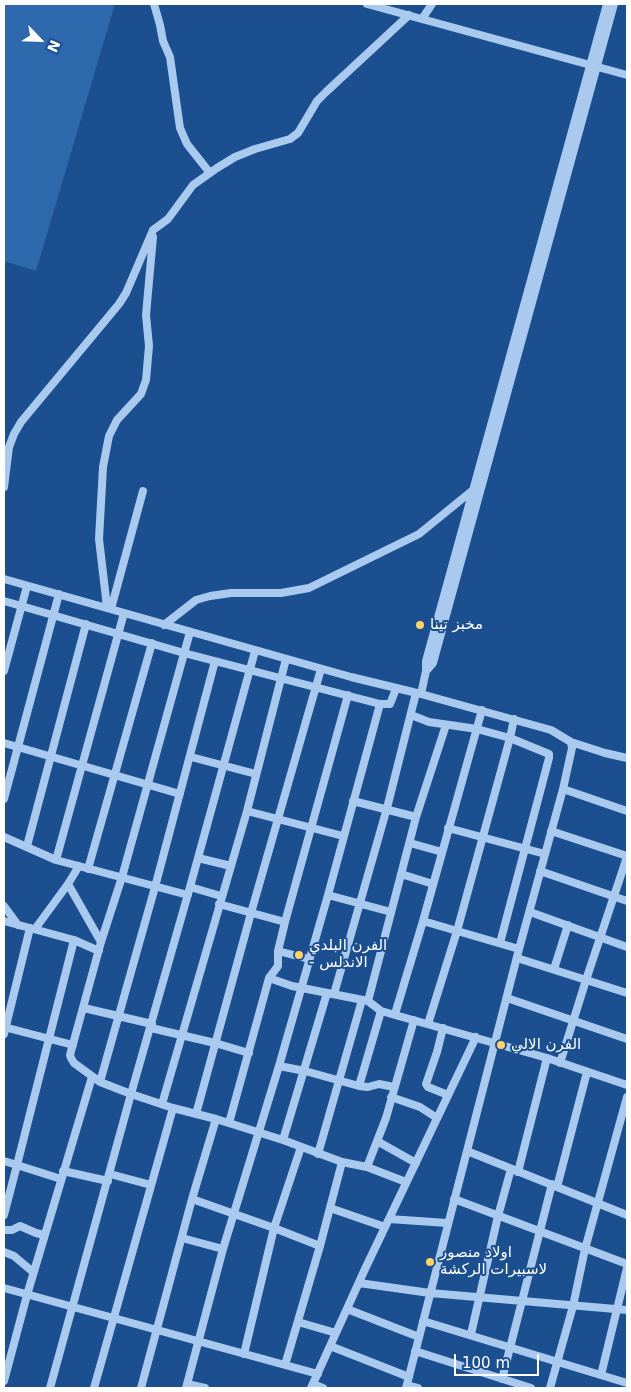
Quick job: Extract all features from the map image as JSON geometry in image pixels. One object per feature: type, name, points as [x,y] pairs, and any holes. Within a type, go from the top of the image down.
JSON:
[{"type":"street","points":[[154,4],[163,41],[170,57],[180,128],[187,144],[210,173]]},
{"type":"street","points":[[367,4],[627,75]]},
{"type":"street","points":[[422,19],[432,4]]},
{"type":"street","points":[[426,671],[433,663],[593,65],[606,4]]},
{"type":"street","points":[[283,1140],[360,903],[426,671],[426,661],[473,490],[593,65],[614,4]]},
{"type":"street","points":[[4,487],[9,448],[14,434],[119,304],[126,293],[154,230],[168,219],[193,185],[210,173],[235,157],[290,139],[298,133],[317,101],[409,15]]},
{"type":"street","points":[[109,608],[99,539],[103,467],[109,436],[117,420],[141,394],[146,380],[149,346],[146,315],[154,230]]},
{"type":"street","points":[[164,625],[196,600],[210,596],[231,593],[282,593],[309,588],[419,534],[473,490]]},
{"type":"street","points":[[109,608],[143,491]]},
{"type":"street","points":[[4,580],[321,669],[514,719],[551,730],[571,742],[627,758]]},
{"type":"street","points":[[4,670],[27,586]]},
{"type":"street","points":[[4,799],[59,594]]},
{"type":"street","points":[[4,601],[184,653],[380,704],[390,704],[396,689]]},
{"type":"street","points":[[56,860],[124,613]]},
{"type":"street","points":[[27,846],[86,624]]},
{"type":"street","points":[[190,632],[122,877],[100,942],[71,1058],[92,1078],[131,1094],[283,1140],[318,1154],[367,1168],[406,1182]]},
{"type":"street","points":[[88,869],[152,643]]},
{"type":"street","points":[[50,1388],[224,765],[254,650]]},
{"type":"street","points":[[162,1104],[247,811],[286,659]]},
{"type":"street","points":[[100,1082],[216,661]]},
{"type":"street","points":[[196,1114],[321,669]]},
{"type":"street","points":[[229,1123],[269,978],[278,966],[278,951],[285,922],[348,695]]},
{"type":"street","points":[[204,1388],[186,1386],[223,1249],[260,1133],[328,895],[380,704]]},
{"type":"street","points":[[395,1014],[482,710]]},
{"type":"street","points":[[412,715],[428,722],[477,729],[510,738],[549,754],[500,943]]},
{"type":"street","points":[[428,1024],[457,931],[514,719]]},
{"type":"street","points":[[318,1154],[391,912],[416,817],[446,725]]},
{"type":"street","points":[[407,1383],[519,949],[563,789],[571,754],[571,742]]},
{"type":"street","points":[[4,743],[180,794]]},
{"type":"street","points":[[191,757],[256,774]]},
{"type":"street","points":[[563,789],[627,810]]},
{"type":"street","points":[[353,801],[387,808],[416,817]]},
{"type":"street","points":[[247,811],[343,836]]},
{"type":"street","points":[[448,828],[545,854]]},
{"type":"street","points":[[551,830],[627,857],[560,1063]]},
{"type":"street","points":[[4,837],[56,860],[155,887],[189,891],[220,900],[251,913],[285,922]]},
{"type":"street","points":[[410,843],[442,852]]},
{"type":"street","points":[[198,858],[231,866]]},
{"type":"street","points":[[74,1045],[49,1038],[4,1030],[33,929],[68,884],[79,866]]},
{"type":"street","points":[[540,871],[627,901]]},
{"type":"street","points":[[401,874],[433,884]]},
{"type":"street","points":[[68,884],[100,942]]},
{"type":"street","points":[[328,895],[391,912]]},
{"type":"street","points":[[4,906],[18,924]]},
{"type":"street","points":[[530,912],[627,947]]},
{"type":"street","points":[[4,920],[74,940],[99,951]]},
{"type":"street","points":[[423,921],[519,949]]},
{"type":"street","points":[[554,970],[568,926]]},
{"type":"street","points":[[4,1214],[74,940]]},
{"type":"street","points":[[278,951],[309,959]]},
{"type":"street","points":[[517,958],[627,993]]},
{"type":"street","points":[[269,978],[301,988],[365,1001],[381,1011],[547,1058],[627,1085]]},
{"type":"street","points":[[507,998],[627,1039]]},
{"type":"street","points":[[84,1008],[182,1036],[249,1052]]},
{"type":"street","points":[[359,1086],[381,1011]]},
{"type":"street","points":[[367,1168],[414,1020]]},
{"type":"street","points":[[443,1028],[426,1084],[428,1087],[448,1095]]},
{"type":"street","points":[[323,1388],[312,1386],[406,1182],[476,1037]]},
{"type":"street","points":[[471,1334],[498,1216],[515,1171],[547,1058]]},
{"type":"street","points":[[279,1066],[305,1070],[340,1082],[359,1086],[368,1087],[379,1084],[394,1087]]},
{"type":"street","points":[[502,1379],[539,1232],[555,1186],[587,1072]]},
{"type":"street","points":[[4,1381],[26,1295],[92,1078]]},
{"type":"street","points":[[391,1097],[420,1107],[437,1118]]},
{"type":"street","points":[[550,1388],[573,1306],[585,1249],[627,1097]]},
{"type":"street","points":[[94,1388],[173,1108]]},
{"type":"street","points":[[142,1388],[192,1199],[216,1119]]},
{"type":"street","points":[[618,1129],[627,1132]]},
{"type":"street","points":[[377,1141],[416,1163]]},
{"type":"street","points":[[244,1354],[274,1228],[301,1147]]},
{"type":"street","points":[[467,1151],[627,1215]]},
{"type":"street","points":[[4,1161],[62,1175],[109,1177],[151,1185]]},
{"type":"street","points":[[285,1366],[342,1162]]},
{"type":"street","points":[[192,1199],[320,1246]]},
{"type":"street","points":[[454,1200],[627,1266],[601,1375]]},
{"type":"street","points":[[330,1208],[385,1228]]},
{"type":"street","points":[[389,1219],[448,1223]]},
{"type":"street","points":[[4,1230],[12,1230],[20,1226],[44,1235]]},
{"type":"street","points":[[182,1238],[223,1249]]},
{"type":"street","points":[[4,1252],[14,1256],[33,1272]]},
{"type":"street","points":[[359,1283],[478,1298],[627,1310]]},
{"type":"street","points":[[4,1288],[318,1374]]},
{"type":"street","points":[[347,1309],[418,1336]]},
{"type":"street","points":[[423,1321],[471,1334],[627,1383]]},
{"type":"street","points":[[298,1322],[336,1333]]},
{"type":"street","points":[[330,1346],[418,1388]]},
{"type":"street","points":[[415,1351],[531,1388]]},
{"type":"shaded area","points":[[4,4],[115,4],[36,271],[4,261]]},
{"type":"place","name":"مخبز تينا","points":[[420,625]]},
{"type":"place","name":"الفرن البلدي - الاندلس","points":[[299,955]]},
{"type":"place","name":"الفرن الالي","points":[[501,1045]]},
{"type":"place","name":"اولاد منصور لاسبيرات الركشة","points":[[430,1262]]}]
